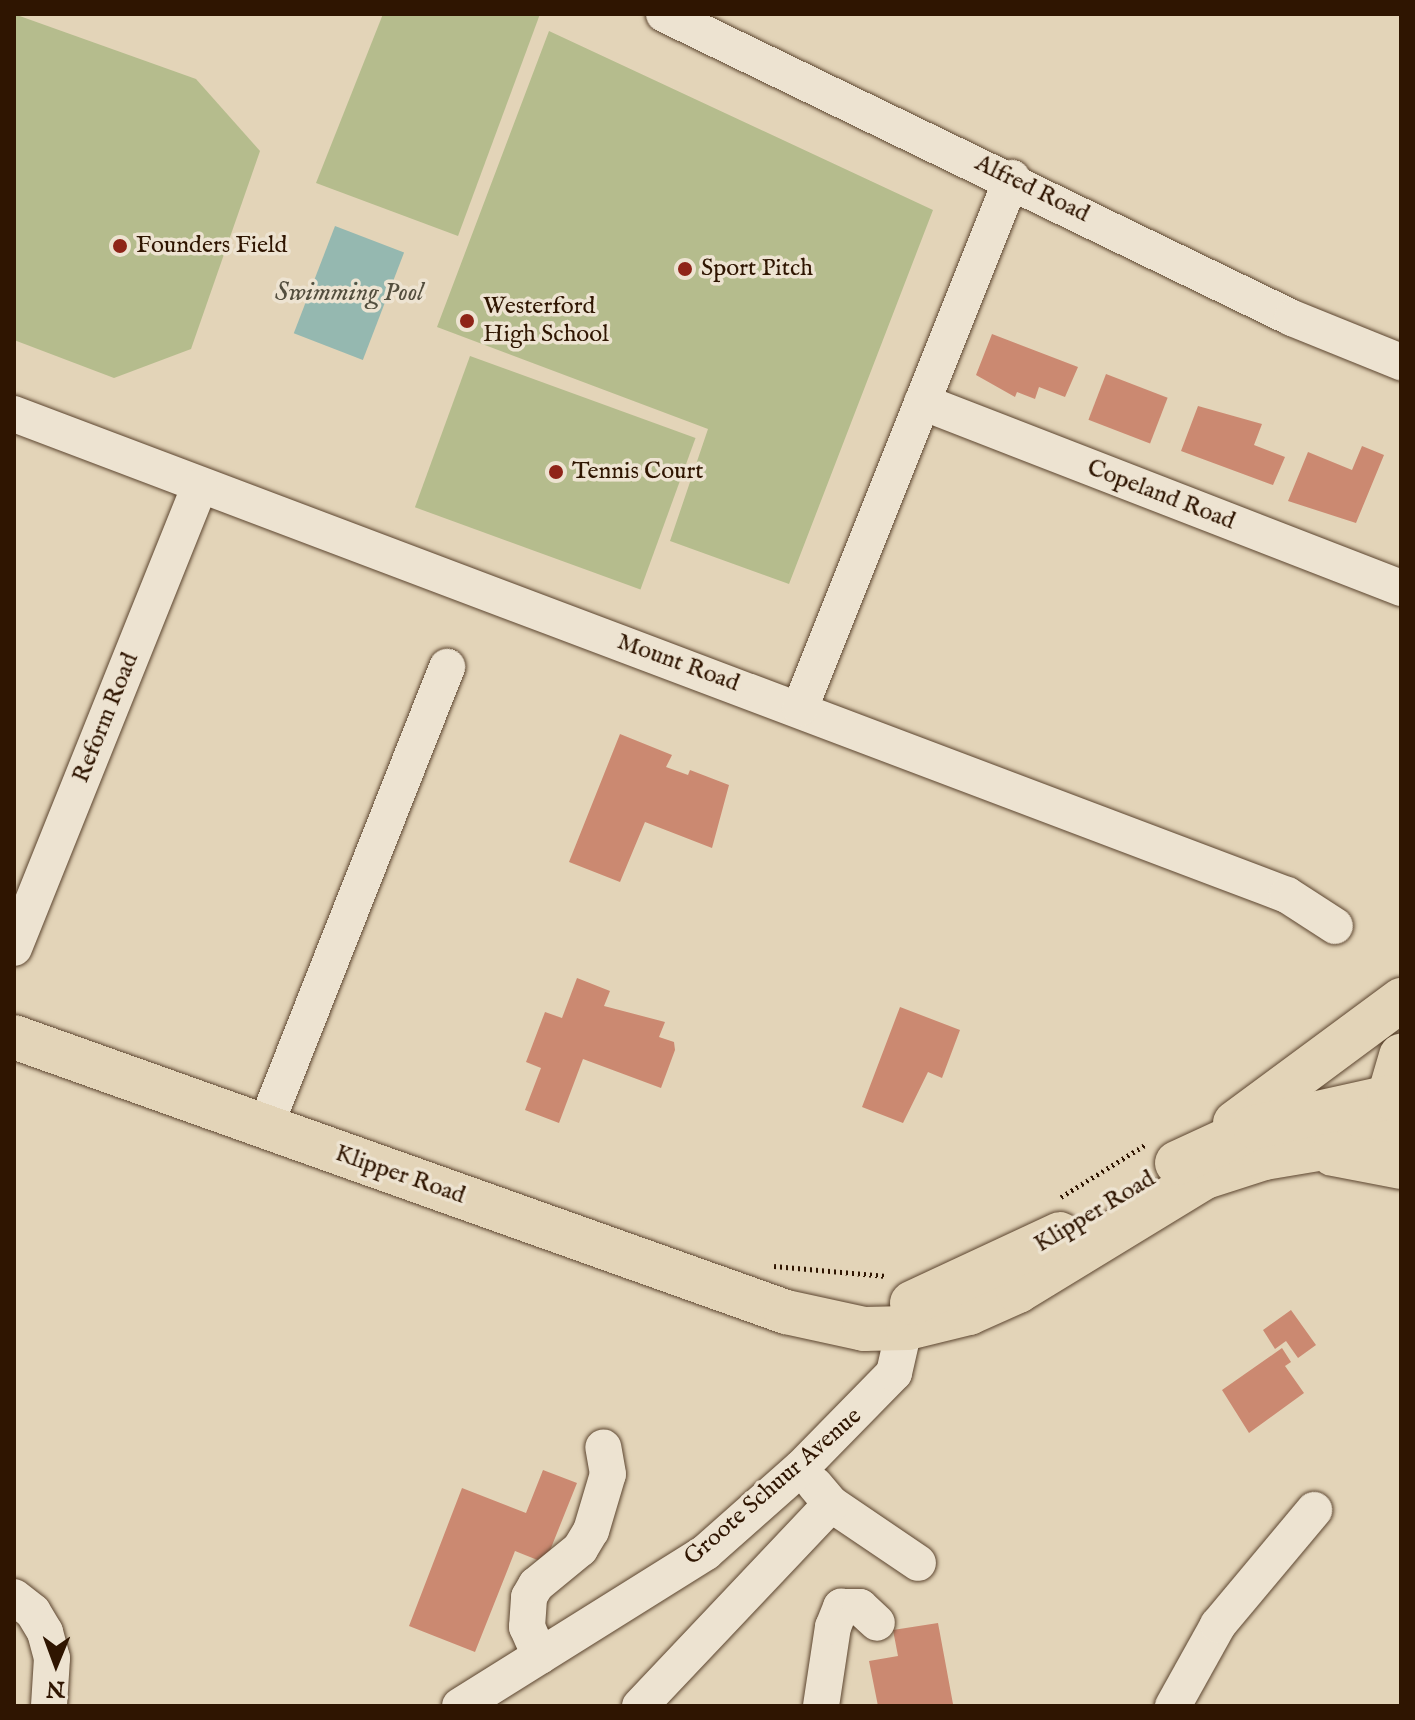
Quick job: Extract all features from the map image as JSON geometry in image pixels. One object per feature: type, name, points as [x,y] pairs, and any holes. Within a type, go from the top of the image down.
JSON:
[{"type":"main road","points":[[1198,1150],[1401,1000]]},
{"type":"main road","name":"Klipper Road","points":[[14,1037],[786,1312],[904,1302],[969,1313],[1018,1291],[1205,1177],[1264,1158],[1372,1140],[1398,1113]]},
{"type":"main road","points":[[1398,1113],[1401,1056]]},
{"type":"main road","name":"Klipper Road","points":[[904,1302],[1033,1250],[1198,1150],[1255,1127],[1398,1113]]},
{"type":"main road","points":[[1314,1151],[1401,1167]]},
{"type":"street","name":"Alfred Road","points":[[664,14],[1012,178],[1292,318],[1401,362]]},
{"type":"street","points":[[800,708],[1012,178]]},
{"type":"street","name":"Copeland Road","points":[[922,402],[1401,588]]},
{"type":"street","name":"Mount Road","points":[[14,414],[199,487],[800,708],[1287,895],[1335,926]]},
{"type":"street","name":"Reform Road","points":[[14,948],[199,487]]},
{"type":"street","points":[[265,1127],[447,667]]},
{"type":"street","name":"Groote Schuur Avenue","points":[[460,1706],[706,1552],[801,1468],[882,1390],[902,1355],[904,1302]]},
{"type":"street","points":[[540,1656],[527,1627],[529,1597],[542,1579],[580,1549],[591,1531],[608,1474],[603,1447]]},
{"type":"street","points":[[801,1468],[831,1504],[918,1563]]},
{"type":"street","points":[[640,1706],[831,1504]]},
{"type":"street","points":[[1173,1706],[1218,1625],[1314,1510]]},
{"type":"street","points":[[14,1597],[33,1612],[45,1632],[52,1658],[49,1706]]},
{"type":"street","points":[[821,1706],[833,1627],[841,1607],[860,1607],[877,1623]]},
{"type":"path","points":[[1049,1204],[1156,1137]]},
{"type":"path","points":[[764,1265],[904,1302]]},
{"type":"green space","name":"Founders Field","points":[[14,14],[196,79],[260,151],[191,349],[114,378],[14,340]]},
{"type":"green space","points":[[383,14],[540,14],[458,236],[316,183]]},
{"type":"green space","name":"Sport Pitch","points":[[549,31],[933,210],[789,584],[670,541],[708,429],[437,327]]},
{"type":"green space","name":"Tennis Court","points":[[470,356],[696,438],[640,589],[415,507]]},
{"type":"water","name":"Swimming Pool","points":[[335,226],[404,253],[363,360],[294,333]]},
{"type":"building","points":[[992,334],[1078,367],[1065,397],[1039,387],[1035,399],[1017,392],[1015,397],[976,375]]},
{"type":"building","points":[[1106,374],[1168,398],[1150,443],[1088,420]]},
{"type":"building","points":[[1198,406],[1262,424],[1254,445],[1285,457],[1273,485],[1181,451]]},
{"type":"building","points":[[1362,446],[1384,455],[1356,523],[1288,501],[1308,452],[1352,470]]},
{"type":"building","points":[[620,734],[672,755],[666,767],[688,775],[690,770],[729,785],[712,848],[645,822],[620,882],[569,862]]},
{"type":"building","points":[[577,978],[610,991],[604,1006],[665,1022],[659,1037],[674,1042],[675,1050],[661,1088],[583,1059],[559,1123],[525,1110],[541,1068],[526,1062],[545,1012],[562,1018]]},
{"type":"building","points":[[900,1007],[960,1030],[942,1078],[928,1072],[903,1123],[862,1107]]},
{"type":"building","points":[[1291,1310],[1316,1345],[1298,1358],[1286,1341],[1275,1349],[1263,1330]]},
{"type":"building","points":[[1282,1348],[1291,1362],[1285,1366],[1304,1393],[1249,1433],[1222,1390]]},
{"type":"building","points":[[543,1470],[577,1483],[545,1563],[515,1551],[475,1652],[409,1626],[462,1488],[526,1513]]},
{"type":"building","points":[[938,1623],[953,1704],[878,1706],[869,1661],[898,1656],[893,1630]]},
{"type":"place","name":"Founders Field","points":[[120,246]]},
{"type":"place","name":"Sport Pitch","points":[[685,269]]},
{"type":"place","name":"Westerford High School","points":[[467,321]]},
{"type":"place","name":"Tennis Court","points":[[556,472]]}]
